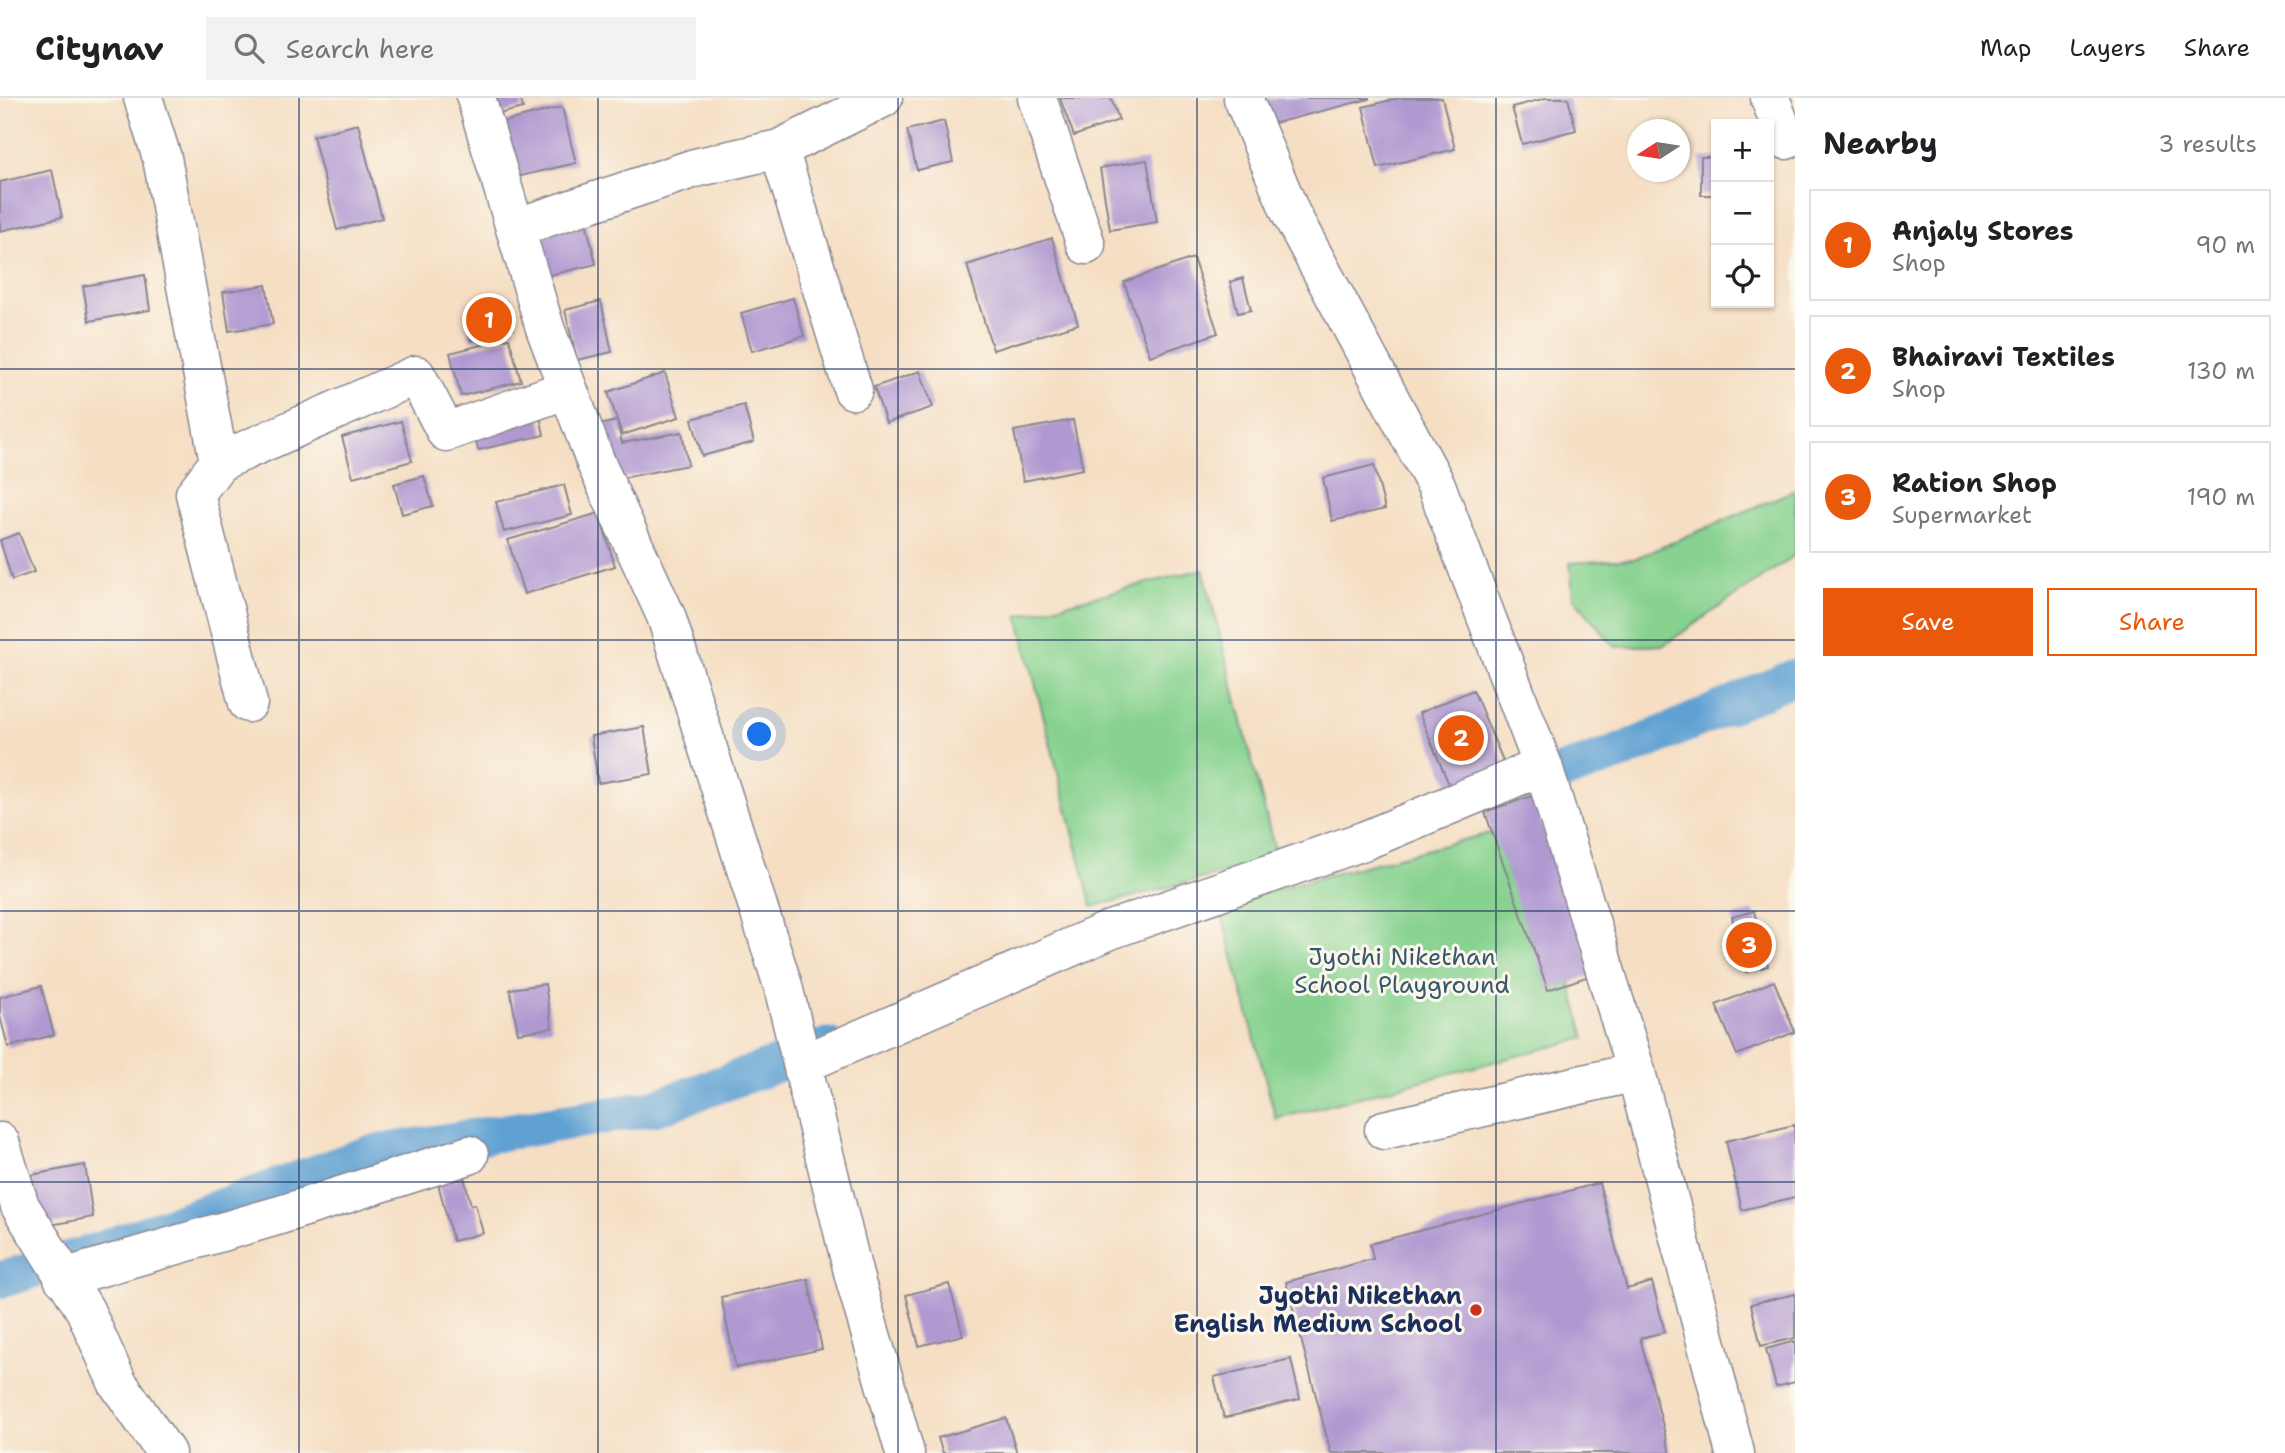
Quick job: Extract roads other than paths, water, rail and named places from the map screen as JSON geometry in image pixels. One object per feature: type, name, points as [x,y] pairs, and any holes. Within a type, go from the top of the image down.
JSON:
[{"type":"street","points":[[143,98],[162,158],[219,462]]},
{"type":"street","points":[[476,98],[545,328],[596,463],[666,616],[783,986],[854,1276],[905,1453]]},
{"type":"street","points":[[1037,98],[1086,245]]},
{"type":"street","points":[[1243,98],[1291,214],[1436,485],[1547,778],[1636,1072],[1735,1453]]},
{"type":"street","points":[[1770,98],[1786,140]]},
{"type":"street","points":[[515,228],[695,168],[779,149],[865,102]]},
{"type":"street","points":[[779,149],[853,390]]},
{"type":"street","points":[[248,703],[195,494],[219,462],[416,375],[446,432],[568,389]]},
{"type":"street","points":[[801,1055],[1110,930],[1547,778]]},
{"type":"street","points":[[1384,1130],[1636,1072]]},
{"type":"street","points":[[0,1142],[20,1206],[85,1310],[117,1382],[166,1453]]},
{"type":"street","points":[[53,1261],[280,1215],[470,1155]]},
{"type":"waterway","points":[[1518,788],[1626,750],[1795,677]]},
{"type":"waterway","points":[[0,1280],[97,1251],[369,1154],[654,1108],[828,1046]]},
{"type":"place","name":"Anjaly Stores","points":[[489,320]]},
{"type":"place","name":"Bhairavi Textiles","points":[[1461,738]]},
{"type":"place","name":"Ration Shop","points":[[1749,945]]},
{"type":"place","name":"Jyothi Nikethan English Medium School","points":[[1476,1310]]},
{"type":"park label","name":"Jyothi Nikethan School Playground","points":[[1402,971]]}]
